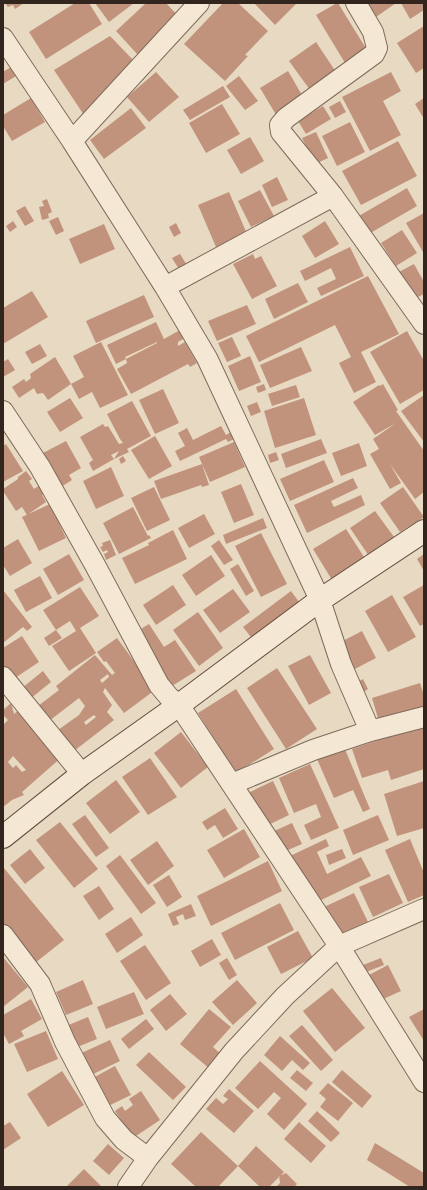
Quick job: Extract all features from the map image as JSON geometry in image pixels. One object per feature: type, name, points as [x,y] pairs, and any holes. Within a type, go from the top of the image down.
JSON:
[{"type":"main road","points":[[3,837],[82,774],[179,706],[320,600],[424,531]]},
{"type":"street","points":[[356,3],[373,32],[377,48],[374,54],[286,118],[280,125],[281,132],[333,196],[424,324]]},
{"type":"street","points":[[72,142],[192,6]]},
{"type":"street","points":[[3,38],[165,287],[207,358],[320,600],[341,664],[370,730]]},
{"type":"street","points":[[165,287],[333,196]]},
{"type":"street","points":[[3,411],[40,467],[159,685],[179,706],[232,784],[339,946],[424,1082]]},
{"type":"street","points":[[3,677],[82,774]]},
{"type":"street","points":[[232,784],[313,750],[370,730],[424,717]]},
{"type":"street","points":[[128,1187],[148,1158],[234,1051],[285,996],[339,946],[424,909]]},
{"type":"street","points":[[3,935],[40,984],[65,1042],[105,1118],[124,1140],[148,1158]]},
{"type":"building","points":[[5,3],[24,3],[15,9],[13,5],[8,7]]},
{"type":"building","points":[[75,3],[89,3],[102,24],[46,59],[29,32]]},
{"type":"building","points":[[95,3],[134,3],[109,22]]},
{"type":"building","points":[[146,3],[166,3],[179,17],[138,55],[116,31]]},
{"type":"building","points":[[223,3],[238,3],[268,31],[245,55],[248,56],[225,81],[184,44]]},
{"type":"building","points":[[254,3],[297,3],[275,25]]},
{"type":"building","points":[[337,3],[370,55],[348,68],[316,15]]},
{"type":"building","points":[[365,3],[396,3],[376,17]]},
{"type":"building","points":[[401,3],[424,3],[424,10],[410,19]]},
{"type":"building","points":[[424,26],[424,68],[416,73],[397,43]]},
{"type":"building","points":[[110,36],[137,64],[84,115],[54,70]]},
{"type":"building","points":[[316,42],[336,72],[310,90],[289,61]]},
{"type":"building","points":[[11,67],[16,76],[3,84],[3,72]]},
{"type":"building","points":[[288,71],[306,102],[278,118],[260,88]]},
{"type":"building","points":[[156,72],[179,97],[149,122],[127,97]]},
{"type":"building","points":[[391,72],[401,91],[383,101],[401,135],[370,151],[342,97]]},
{"type":"building","points":[[239,76],[258,101],[245,110],[226,86]]},
{"type":"building","points":[[223,86],[230,97],[190,120],[183,110]]},
{"type":"building","points":[[31,98],[45,122],[12,141],[3,126],[3,115]]},
{"type":"building","points":[[424,98],[424,119],[415,104]]},
{"type":"building","points":[[340,101],[346,112],[335,118],[329,107]]},
{"type":"building","points":[[222,104],[240,134],[206,153],[189,123]]},
{"type":"building","points":[[323,106],[331,119],[306,134],[298,121]]},
{"type":"building","points":[[131,108],[146,128],[104,159],[90,140]]},
{"type":"building","points":[[350,122],[365,152],[337,166],[322,136]]},
{"type":"building","points":[[316,132],[328,158],[315,164],[302,138]]},
{"type":"building","points":[[250,137],[264,161],[241,174],[227,150]]},
{"type":"building","points":[[398,141],[417,176],[361,205],[342,171]]},
{"type":"building","points":[[277,177],[288,200],[272,207],[262,185]]},
{"type":"building","points":[[407,188],[417,206],[367,235],[357,217]]},
{"type":"building","points":[[260,190],[274,216],[251,227],[238,201]]},
{"type":"building","points":[[229,192],[247,234],[216,247],[198,205]]},
{"type":"building","points":[[47,199],[52,212],[48,214],[49,218],[42,220],[39,207],[44,206],[42,201]]},
{"type":"building","points":[[25,206],[34,221],[25,226],[16,211]]},
{"type":"building","points":[[424,213],[424,251],[423,252],[406,223]]},
{"type":"building","points":[[58,217],[64,231],[56,235],[49,221]]},
{"type":"building","points":[[13,221],[17,227],[10,232],[6,226]]},
{"type":"building","points":[[325,221],[339,244],[315,258],[302,236]]},
{"type":"building","points":[[176,223],[181,233],[174,237],[169,227]]},
{"type":"building","points":[[104,224],[115,249],[80,264],[69,239]]},
{"type":"building","points":[[402,230],[417,253],[396,266],[381,243]]},
{"type":"building","points":[[350,247],[364,276],[321,296],[317,288],[336,279],[331,268],[305,281],[300,271]]},
{"type":"building","points":[[180,254],[188,267],[180,271],[172,258]]},
{"type":"building","points":[[253,254],[255,259],[261,256],[277,286],[252,299],[233,264]]},
{"type":"building","points":[[414,264],[424,282],[424,294],[412,300],[397,273]]},
{"type":"building","points":[[368,276],[399,334],[361,352],[376,382],[354,393],[339,363],[351,357],[335,325],[259,362],[246,336]]},
{"type":"building","points":[[298,283],[308,302],[274,319],[265,299]]},
{"type":"building","points":[[32,291],[48,317],[3,344],[3,308]]},
{"type":"building","points":[[144,295],[154,317],[96,343],[86,321]]},
{"type":"building","points":[[247,305],[256,324],[217,341],[208,321]]},
{"type":"building","points":[[156,322],[164,339],[180,330],[185,338],[178,342],[178,346],[185,342],[197,363],[190,367],[188,364],[131,394],[117,369],[127,363],[126,359],[116,364],[107,345]],"holes":[[[157,342],[126,359],[125,357]]]},
{"type":"building","points":[[407,331],[424,361],[424,390],[400,404],[370,352]]},
{"type":"building","points":[[232,337],[241,356],[227,362],[218,343]]},
{"type":"building","points":[[101,342],[128,395],[100,408],[92,392],[79,399],[71,384],[84,377],[73,356]]},
{"type":"building","points":[[40,344],[47,356],[32,364],[25,352]]},
{"type":"building","points":[[301,347],[312,371],[270,388],[260,365]]},
{"type":"building","points":[[250,356],[261,382],[239,391],[228,366]]},
{"type":"building","points":[[55,357],[71,384],[48,400],[43,393],[37,394],[34,388],[19,398],[12,387],[24,379],[26,382],[31,378],[30,374]]},
{"type":"building","points":[[8,359],[15,370],[3,377],[3,362]]},
{"type":"building","points":[[264,384],[266,390],[258,393],[256,387]]},
{"type":"building","points":[[383,384],[398,410],[396,411],[424,451],[424,492],[415,499],[390,464],[401,483],[390,489],[370,454],[379,449],[373,439],[396,423],[375,435],[353,402],[379,385],[380,386]]},
{"type":"building","points":[[296,385],[300,397],[272,406],[268,394]]},
{"type":"building","points":[[163,389],[179,423],[155,434],[139,400]]},
{"type":"building","points":[[424,395],[424,442],[401,411]]},
{"type":"building","points":[[70,398],[83,418],[60,432],[47,412]]},
{"type":"building","points":[[304,398],[316,435],[275,448],[264,411]]},
{"type":"building","points":[[132,401],[151,436],[127,449],[129,452],[93,471],[89,463],[93,460],[80,437],[103,424],[105,427],[108,426],[119,444],[123,443],[107,414]],"holes":[[[119,451],[114,459],[111,455]]]},
{"type":"building","points":[[257,402],[261,412],[251,416],[247,406]]},
{"type":"building","points":[[221,426],[226,435],[233,431],[236,438],[228,442],[226,439],[180,461],[175,451],[185,446],[178,433],[187,428],[193,440]]},
{"type":"building","points":[[155,436],[172,466],[149,479],[131,450]]},
{"type":"building","points":[[321,439],[327,453],[286,468],[281,454]]},
{"type":"building","points":[[66,441],[81,468],[69,475],[72,480],[61,487],[43,453]]},
{"type":"building","points":[[234,442],[245,467],[210,482],[199,457]]},
{"type":"building","points":[[359,443],[367,466],[341,476],[332,453]]},
{"type":"building","points":[[6,444],[23,471],[3,482],[3,446]]},
{"type":"building","points":[[276,452],[279,460],[270,463],[268,455]]},
{"type":"building","points":[[123,456],[126,461],[121,464],[119,459]]},
{"type":"building","points":[[324,460],[334,482],[290,501],[280,479]]},
{"type":"building","points":[[202,464],[209,485],[202,487],[201,485],[161,499],[154,481]]},
{"type":"building","points":[[111,467],[124,496],[96,509],[83,481]]},
{"type":"building","points":[[26,471],[32,479],[29,481],[34,489],[40,485],[45,493],[42,495],[46,502],[27,515],[22,507],[16,511],[3,491],[3,489],[18,479],[18,477]]},
{"type":"building","points":[[353,478],[358,488],[331,501],[334,507],[361,495],[365,505],[307,533],[294,505]]},
{"type":"building","points":[[241,484],[254,515],[234,523],[221,492]]},
{"type":"building","points":[[154,487],[170,520],[147,531],[131,498]]},
{"type":"building","points":[[403,487],[424,517],[400,532],[380,503]]},
{"type":"building","points":[[50,504],[66,538],[39,551],[22,517]]},
{"type":"building","points":[[133,507],[148,536],[149,535],[151,538],[119,554],[103,523]]},
{"type":"building","points":[[375,511],[397,541],[371,559],[350,528]]},
{"type":"building","points":[[204,514],[215,534],[189,548],[178,528]]},
{"type":"building","points":[[263,518],[267,528],[226,544],[223,535]]},
{"type":"building","points":[[346,529],[366,560],[332,580],[313,549]]},
{"type":"building","points":[[173,530],[187,559],[135,584],[122,558],[149,545],[148,543]]},
{"type":"building","points":[[261,533],[287,584],[261,597],[235,546]]},
{"type":"building","points":[[18,539],[32,563],[10,576],[3,565],[3,548]]},
{"type":"building","points":[[110,540],[116,555],[106,560],[104,554],[108,552],[107,550],[103,552],[100,547],[103,546],[102,543]]},
{"type":"building","points":[[219,540],[233,560],[224,565],[211,546]]},
{"type":"building","points":[[69,554],[84,580],[58,595],[43,569]]},
{"type":"building","points":[[424,554],[424,571],[417,559]]},
{"type":"building","points":[[211,555],[225,576],[196,596],[182,575]]},
{"type":"building","points":[[238,564],[254,591],[246,596],[230,569]]},
{"type":"building","points":[[40,576],[52,598],[26,612],[14,590]]},
{"type":"building","points":[[173,585],[186,605],[156,625],[143,605]]},
{"type":"building","points":[[424,585],[424,624],[420,626],[403,597]]},
{"type":"building","points":[[80,587],[99,616],[80,628],[96,653],[69,671],[52,646],[76,631],[70,621],[56,630],[43,610]]},
{"type":"building","points":[[233,589],[250,612],[220,633],[203,610]]},
{"type":"building","points":[[3,590],[32,627],[27,631],[23,627],[3,643]]},
{"type":"building","points":[[291,591],[302,606],[254,641],[243,627]]},
{"type":"building","points":[[392,595],[416,637],[388,652],[365,611]]},
{"type":"building","points":[[198,612],[223,648],[199,666],[173,630]]},
{"type":"building","points":[[149,624],[164,647],[175,640],[196,671],[172,686],[136,632]]},
{"type":"building","points":[[56,630],[62,638],[49,646],[44,638]]},
{"type":"building","points":[[362,631],[376,658],[351,671],[337,644]]},
{"type":"building","points":[[22,636],[39,662],[12,680],[3,665],[3,648]]},
{"type":"building","points":[[117,638],[155,690],[124,713],[105,688],[103,692],[112,705],[107,712],[114,720],[74,751],[58,730],[79,715],[85,706],[79,698],[49,721],[38,706],[59,690],[56,686],[95,655],[112,675],[115,673],[97,652]],"holes":[[[108,674],[109,677],[102,683],[100,680]],[[94,715],[96,717],[86,725],[84,722]]]},
{"type":"building","points":[[310,655],[331,693],[309,705],[288,666]]},
{"type":"building","points":[[277,668],[317,729],[286,749],[247,688]]},
{"type":"building","points":[[43,671],[51,682],[30,699],[22,688]]},
{"type":"building","points":[[363,679],[368,689],[360,694],[354,684]]},
{"type":"building","points":[[420,683],[424,695],[424,712],[380,725],[372,698]]},
{"type":"building","points":[[236,689],[274,749],[236,773],[198,713]]},
{"type":"building","points":[[11,703],[14,714],[20,709],[63,756],[22,792],[24,795],[12,800],[3,807],[3,725],[8,720],[3,715],[3,710]],"holes":[[[13,756],[26,770],[22,772],[16,765],[13,768],[8,762]]]},
{"type":"building","points":[[424,724],[424,769],[391,780],[388,770],[362,778],[352,749]]},
{"type":"building","points":[[181,732],[208,767],[181,788],[154,753]]},
{"type":"building","points":[[344,747],[370,809],[363,812],[353,790],[334,798],[317,759]]},
{"type":"building","points":[[150,758],[177,797],[148,815],[122,777]]},
{"type":"building","points":[[310,764],[339,828],[311,840],[304,825],[321,817],[316,804],[294,813],[279,778]]},
{"type":"building","points":[[116,780],[140,812],[110,834],[86,803]]},
{"type":"building","points":[[273,781],[289,815],[266,826],[250,792]]},
{"type":"building","points":[[424,781],[424,828],[397,836],[384,794]]},
{"type":"building","points":[[225,808],[238,829],[223,838],[215,825],[207,830],[202,822]]},
{"type":"building","points":[[85,815],[109,848],[96,857],[72,824]]},
{"type":"building","points":[[378,815],[389,840],[353,855],[343,830]]},
{"type":"building","points":[[60,822],[98,869],[74,888],[36,840]]},
{"type":"building","points":[[292,823],[302,844],[281,853],[272,832]]},
{"type":"building","points":[[244,829],[260,857],[224,878],[207,850]]},
{"type":"building","points":[[326,839],[329,846],[317,852],[327,874],[361,857],[371,876],[313,904],[290,856]]},
{"type":"building","points":[[410,839],[424,873],[424,895],[408,902],[385,850]]},
{"type":"building","points":[[157,841],[174,866],[148,885],[130,860]]},
{"type":"building","points":[[30,849],[45,868],[25,884],[10,865]]},
{"type":"building","points":[[342,849],[346,858],[329,865],[326,855]]},
{"type":"building","points":[[120,855],[156,903],[141,914],[106,866]]},
{"type":"building","points":[[268,861],[282,891],[211,926],[197,896]]},
{"type":"building","points":[[3,867],[64,940],[35,963],[3,925]]},
{"type":"building","points":[[389,874],[403,903],[373,917],[359,887]]},
{"type":"building","points":[[169,875],[182,897],[167,907],[153,885]]},
{"type":"building","points":[[99,886],[114,909],[99,920],[83,896]]},
{"type":"building","points":[[354,893],[369,924],[337,939],[322,908]]},
{"type":"building","points":[[280,903],[294,930],[235,960],[221,933]]},
{"type":"building","points":[[191,904],[196,916],[185,920],[183,914],[176,917],[179,924],[173,926],[168,914]]},
{"type":"building","points":[[131,917],[143,935],[117,953],[105,934]]},
{"type":"building","points":[[298,931],[313,958],[281,974],[267,947]]},
{"type":"building","points":[[212,939],[221,955],[200,967],[191,951]]},
{"type":"building","points":[[145,945],[171,983],[146,1000],[120,961]]},
{"type":"building","points":[[3,957],[28,987],[3,1007]]},
{"type":"building","points":[[227,958],[237,975],[229,980],[219,963]]},
{"type":"building","points":[[381,958],[384,965],[366,972],[363,965]]},
{"type":"building","points":[[388,965],[401,991],[379,1001],[367,976]]},
{"type":"building","points":[[83,980],[93,1004],[66,1015],[56,992]]},
{"type":"building","points":[[237,980],[257,1003],[233,1025],[212,1002]]},
{"type":"building","points":[[332,988],[365,1028],[335,1052],[303,1011]]},
{"type":"building","points":[[134,992],[144,1014],[106,1029],[97,1007]]},
{"type":"building","points":[[170,994],[187,1014],[166,1031],[150,1010]]},
{"type":"building","points":[[31,999],[42,1019],[21,1031],[24,1036],[9,1044],[3,1033],[3,1015]]},
{"type":"building","points":[[209,1009],[231,1027],[213,1047],[222,1055],[210,1069],[180,1044]]},
{"type":"building","points":[[424,1009],[424,1041],[409,1017]]},
{"type":"building","points":[[88,1017],[97,1039],[75,1048],[66,1026]]},
{"type":"building","points":[[146,1019],[154,1029],[129,1049],[121,1039]]},
{"type":"building","points":[[302,1025],[333,1060],[321,1071],[289,1036]]},
{"type":"building","points":[[46,1031],[58,1059],[27,1072],[14,1044]]},
{"type":"building","points":[[280,1036],[310,1063],[303,1070],[292,1060],[282,1071],[264,1055]]},
{"type":"building","points":[[110,1040],[120,1061],[87,1077],[77,1055]]},
{"type":"building","points":[[149,1052],[186,1087],[173,1100],[136,1065]]},
{"type":"building","points":[[260,1061],[307,1104],[284,1130],[267,1114],[281,1098],[274,1092],[258,1109],[235,1088]]},
{"type":"building","points":[[115,1066],[131,1095],[106,1107],[91,1079]]},
{"type":"building","points":[[297,1070],[313,1083],[306,1091],[290,1078]]},
{"type":"building","points":[[342,1070],[372,1096],[362,1108],[332,1082]]},
{"type":"building","points":[[62,1071],[84,1105],[48,1127],[27,1094]]},
{"type":"building","points":[[328,1083],[353,1103],[338,1121],[320,1107],[326,1099],[319,1093]]},
{"type":"building","points":[[229,1089],[254,1111],[234,1133],[206,1109],[216,1098],[223,1104],[228,1099],[223,1096]]},
{"type":"building","points":[[141,1091],[160,1120],[133,1138],[115,1111],[122,1106],[125,1111],[133,1105],[129,1099]]},
{"type":"building","points":[[317,1111],[340,1133],[331,1142],[308,1121]]},
{"type":"building","points":[[10,1122],[21,1138],[3,1150],[3,1126]]},
{"type":"building","points":[[299,1122],[326,1146],[311,1163],[284,1139]]},
{"type":"building","points":[[201,1132],[238,1166],[218,1187],[196,1187],[171,1164]]},
{"type":"building","points":[[375,1143],[424,1173],[424,1187],[410,1187],[367,1160]]},
{"type":"building","points":[[108,1144],[124,1158],[109,1175],[93,1161]]},
{"type":"building","points":[[256,1146],[284,1172],[269,1187],[260,1187],[238,1166]]},
{"type":"building","points":[[84,1169],[102,1187],[66,1187]]},
{"type":"building","points":[[286,1173],[297,1184],[294,1187],[276,1187],[280,1183],[279,1176]]}]
